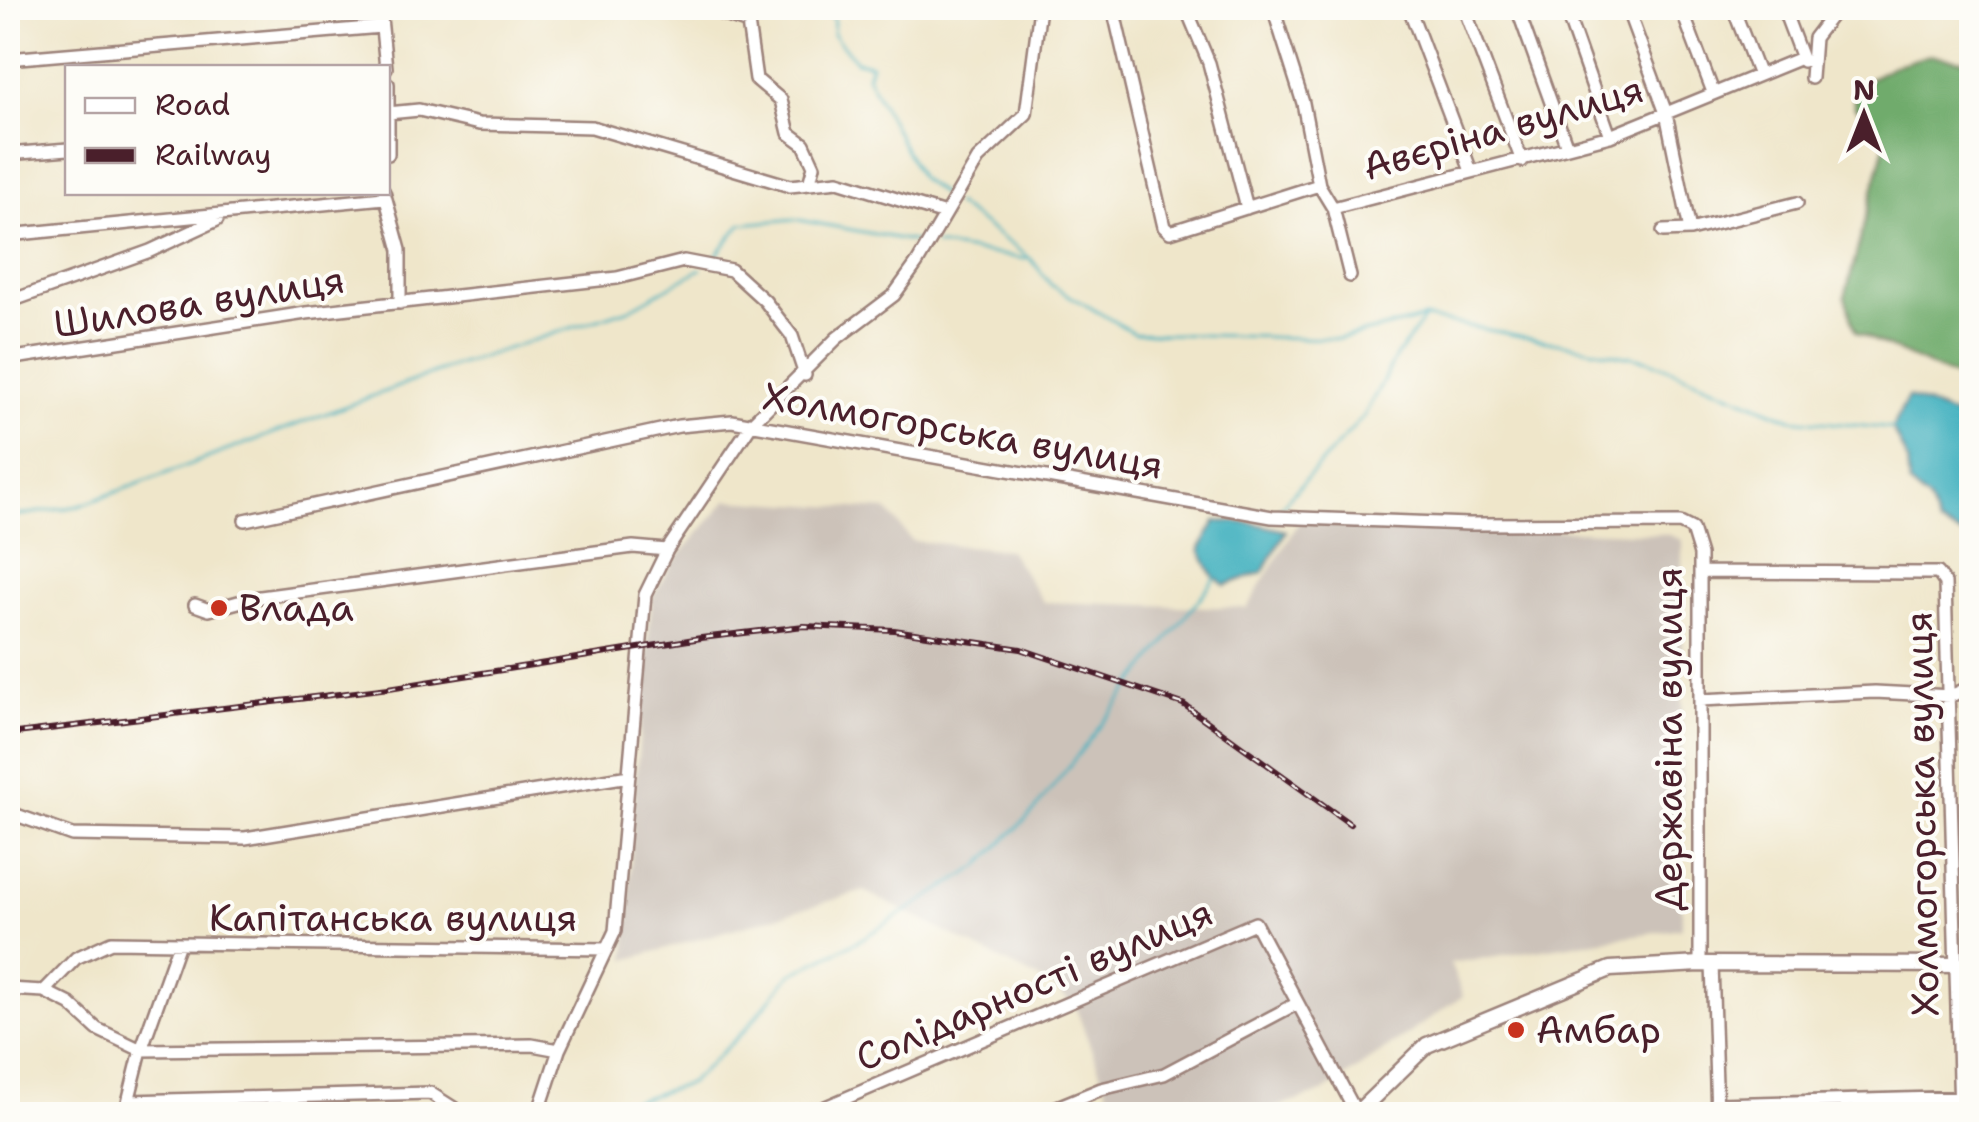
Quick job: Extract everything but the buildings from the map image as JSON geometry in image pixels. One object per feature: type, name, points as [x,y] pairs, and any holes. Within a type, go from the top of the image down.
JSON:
[{"type":"main road","points":[[1357,1114],[1422,1048],[1610,969],[1706,964],[1972,964]]},
{"type":"street","points":[[380,8],[386,65]]},
{"type":"street","points":[[704,8],[748,22],[756,79],[781,100],[789,133],[804,144],[814,166],[809,184]]},
{"type":"street","points":[[538,1114],[559,1050],[615,932],[640,615],[668,550],[754,422],[837,338],[894,295],[978,159],[1028,110],[1040,8]]},
{"type":"street","name":"Авєріна вулиця","points":[[1113,8],[1164,227],[1176,232],[1319,185]]},
{"type":"street","points":[[1186,8],[1209,63],[1247,208]]},
{"type":"street","points":[[1273,8],[1303,103],[1319,185],[1333,208],[1350,276]]},
{"type":"street","points":[[1408,8],[1471,171]]},
{"type":"street","points":[[1464,8],[1522,161]]},
{"type":"street","points":[[1517,8],[1568,148]]},
{"type":"street","points":[[1565,8],[1610,136]]},
{"type":"street","points":[[1627,8],[1666,113],[1690,230]]},
{"type":"street","points":[[1681,8],[1713,92]]},
{"type":"street","points":[[1733,8],[1758,73]]},
{"type":"street","points":[[1783,8],[1812,78],[1814,38],[1837,8]]},
{"type":"street","points":[[8,58],[381,27]]},
{"type":"street","name":"Авєріна вулиця","points":[[1333,208],[1610,136],[1801,58]]},
{"type":"street","points":[[390,113],[419,110],[479,124],[592,127],[790,186],[838,181],[944,214]]},
{"type":"street","points":[[8,154],[65,149]]},
{"type":"street","points":[[8,235],[225,216],[384,195]]},
{"type":"street","name":"Шилова вулиця","points":[[384,195],[396,226],[400,302]]},
{"type":"street","points":[[1663,232],[1690,230],[1798,203]]},
{"type":"street","points":[[8,302],[150,251],[225,216]]},
{"type":"street","name":"Шилова вулиця","points":[[8,359],[400,302],[617,278],[684,262],[731,270],[775,312],[792,336],[804,375]]},
{"type":"street","name":"Холмогорська вулиця","points":[[245,520],[679,426],[754,422],[1272,517],[1469,524],[1680,523]]},
{"type":"street","name":"Державіна вулиця","points":[[1680,523],[1692,529],[1700,572],[1706,964],[1717,1109]]},
{"type":"street","points":[[196,605],[209,610],[253,598],[632,546],[668,550]]},
{"type":"street","name":"Холмогорська вулиця","points":[[1700,572],[1938,574],[1948,596],[1955,964],[1965,1097],[1960,1114]]},
{"type":"street","points":[[1700,700],[1875,692],[1951,696],[1972,686]]},
{"type":"street","points":[[8,812],[72,835],[244,838],[629,776]]},
{"type":"street","name":"Солідарності вулиця","points":[[809,1114],[1255,923],[1357,1114]]},
{"type":"street","name":"Капітанська вулиця","points":[[44,991],[76,958],[111,942],[608,950]]},
{"type":"street","points":[[125,1114],[141,1050],[178,946]]},
{"type":"street","points":[[8,988],[44,991],[70,1004],[97,1029],[141,1050],[532,1045],[559,1050]]},
{"type":"street","points":[[1040,1114],[1101,1089],[1164,1074],[1296,1004]]},
{"type":"street","points":[[129,1101],[430,1092],[463,1114]]},
{"type":"street","points":[[1717,1109],[1965,1097]]},
{"type":"shaded area","points":[[727,500],[887,510],[912,541],[1009,550],[1043,602],[1247,608],[1299,522],[1667,534],[1682,540],[1682,928],[1450,963],[1463,996],[1323,1092],[1257,1114],[1116,1114],[1075,1006],[1049,984],[864,891],[626,960],[634,800],[652,598],[673,563]]},
{"type":"green space","points":[[1930,55],[1971,61],[1971,385],[1856,332],[1845,297],[1886,141],[1854,106],[1854,87],[1893,66]]},
{"type":"green space","points":[[1962,857],[1971,857],[1971,951],[1965,951]]},
{"type":"water","points":[[1908,397],[1971,422],[1971,539],[1939,525],[1928,500],[1909,484],[1907,460],[1892,428]]},
{"type":"water","points":[[1216,521],[1253,523],[1286,531],[1263,572],[1225,585],[1213,576],[1200,550]]},
{"type":"waterway","points":[[825,8],[834,21],[833,34],[856,61],[871,64],[867,76],[920,178],[948,199]]},
{"type":"waterway","points":[[955,204],[1031,259],[1051,285],[1134,333],[1338,339],[1425,318],[1648,360],[1791,419],[1894,429]]},
{"type":"waterway","points":[[711,262],[741,224],[794,219],[922,243]]},
{"type":"waterway","points":[[935,245],[1026,259]]},
{"type":"waterway","points":[[8,517],[79,506],[445,369],[629,309],[701,269]]},
{"type":"waterway","points":[[1277,511],[1364,416],[1397,355],[1423,320]]},
{"type":"waterway","points":[[593,1114],[690,1083],[746,1029],[791,974],[858,941],[979,866],[1035,810],[1217,576]]},
{"type":"railway","points":[[8,734],[389,688],[701,638],[804,626],[894,630],[1021,649],[1183,704],[1350,824]]},
{"type":"place","name":"Влада","points":[[219,608]]},
{"type":"place","name":"Амбар","points":[[1516,1030]]}]
